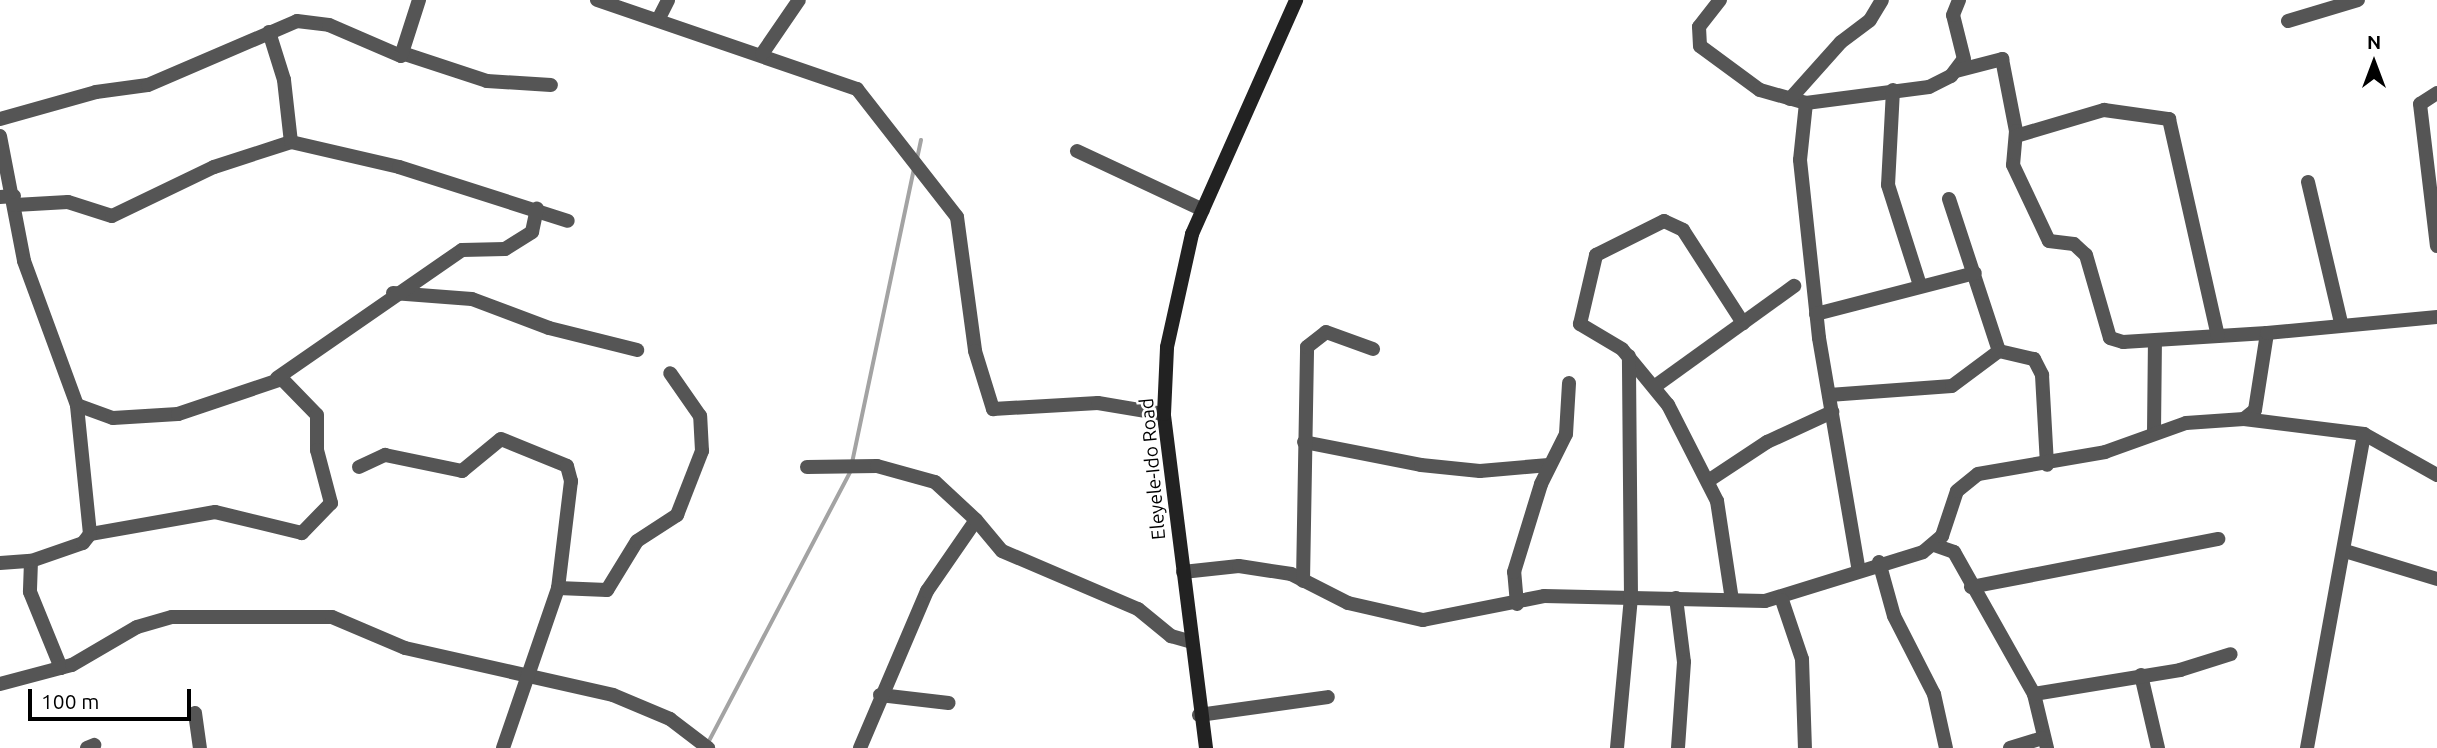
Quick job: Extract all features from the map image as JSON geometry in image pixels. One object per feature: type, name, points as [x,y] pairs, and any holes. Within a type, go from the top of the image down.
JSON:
[{"type":"main road","name":"Eleyele-Ido Road","points":[[1206,748],[1199,715],[1164,414],[1173,307],[1203,211],[1296,0]]},
{"type":"street","points":[[405,54],[419,0]]},
{"type":"street","points":[[597,0],[762,54],[857,89],[957,217],[975,351],[993,409],[1098,403],[1164,414]]},
{"type":"street","points":[[658,20],[668,0]]},
{"type":"street","points":[[762,54],[799,0]]},
{"type":"street","points":[[1720,0],[1699,27],[1700,46],[1760,90],[1806,103],[1929,87],[1956,71],[2001,59],[2017,136],[2011,156],[2016,173],[2049,241],[2074,244],[2086,255],[2108,334],[2117,342],[2267,333],[2342,323],[2437,317]]},
{"type":"street","points":[[1790,99],[1841,42],[1870,20],[1882,0]]},
{"type":"street","points":[[1956,71],[1964,59],[1953,15],[1959,0]]},
{"type":"street","points":[[2288,21],[2358,0]]},
{"type":"street","points":[[0,119],[96,92],[148,85],[269,32],[307,20],[375,49],[405,54],[487,81],[551,85]]},
{"type":"street","points":[[269,32],[284,79],[291,142]]},
{"type":"street","points":[[1893,90],[1888,185],[1920,285]]},
{"type":"street","points":[[2436,238],[2420,104],[2437,93]]},
{"type":"street","points":[[1806,103],[1800,160],[1816,314],[1858,567]]},
{"type":"street","points":[[2017,136],[2104,110],[2169,119],[2218,336]]},
{"type":"street","points":[[0,136],[24,261],[77,405],[90,534]]},
{"type":"street","points":[[10,199],[68,202],[112,216],[214,167],[291,142],[537,209],[568,221]]},
{"type":"street","points":[[1077,152],[1203,211]]},
{"type":"street","points":[[2308,182],[2342,323]]},
{"type":"street","points":[[1949,199],[1999,351]]},
{"type":"street","points":[[77,405],[113,418],[178,414],[277,378],[393,293],[462,250],[505,249],[532,232],[537,209]]},
{"type":"street","points":[[1732,600],[1727,545],[1708,481],[1654,387],[1629,356],[1580,324],[1591,267],[1603,249],[1664,221],[1683,230],[1743,323]]},
{"type":"street","points":[[1816,314],[1920,285],[1975,273]]},
{"type":"street","points":[[1654,387],[1794,286]]},
{"type":"street","points":[[393,293],[472,299],[549,328],[637,350]]},
{"type":"street","points":[[1303,581],[1304,442],[1311,338],[1326,332],[1373,349]]},
{"type":"street","points":[[2244,419],[2255,410],[2267,333]]},
{"type":"street","points":[[2154,432],[2155,341]]},
{"type":"street","points":[[1829,395],[1952,386],[1999,351]]},
{"type":"street","points":[[1999,351],[2037,363],[2047,465]]},
{"type":"street","points":[[1617,748],[1630,597],[1629,356]]},
{"type":"street","points":[[558,588],[607,590],[638,541],[677,515],[704,432],[670,373]]},
{"type":"street","points":[[0,563],[31,561],[83,543],[90,534],[215,512],[297,533],[311,530],[333,498],[317,450],[317,415],[277,378]]},
{"type":"street","points":[[1517,604],[1514,572],[1549,465],[1566,434],[1569,383]]},
{"type":"street","points":[[1708,481],[1767,442],[1832,412]]},
{"type":"street","points":[[1934,545],[1965,481],[2047,465],[2154,432],[2244,419],[2364,435],[2437,475]]},
{"type":"street","points":[[2307,748],[2364,435]]},
{"type":"street","points":[[359,467],[385,455],[463,471],[501,439],[567,466],[571,481],[558,588],[531,676],[503,748]]},
{"type":"street","points":[[1304,442],[1456,469],[1549,465]]},
{"type":"street","points":[[807,467],[877,466],[935,482],[976,520],[1002,551],[1138,609],[1171,636],[1192,642]]},
{"type":"street","points":[[860,748],[880,695],[927,591],[976,520]]},
{"type":"street","points":[[1971,587],[2218,539]]},
{"type":"street","points":[[1183,572],[1239,566],[1303,581],[1399,618],[1455,618],[1544,596],[1782,600],[1858,567],[1934,545],[1954,552],[1971,587],[2034,694],[2045,743],[2010,748]]},
{"type":"street","points":[[2345,551],[2437,579]]},
{"type":"street","points":[[31,561],[30,592],[61,667]]},
{"type":"street","points":[[1879,562],[1894,616],[1934,694],[1946,748]]},
{"type":"street","points":[[1676,598],[1684,662],[1678,748]]},
{"type":"street","points":[[1782,600],[1802,659],[1805,748]]},
{"type":"street","points":[[0,684],[61,667],[137,627],[172,617],[332,617],[405,648],[531,676],[643,706],[708,748]]},
{"type":"street","points":[[2034,694],[2141,675],[2231,654]]},
{"type":"street","points":[[2141,675],[2158,748]]},
{"type":"street","points":[[880,695],[949,703]]},
{"type":"street","points":[[1199,715],[1328,696]]},
{"type":"street","points":[[195,713],[200,748]]},
{"type":"waterway","points":[[917,159],[921,140]]},
{"type":"waterway","points":[[852,463],[914,170]]},
{"type":"waterway","points":[[708,743],[851,471]]}]
